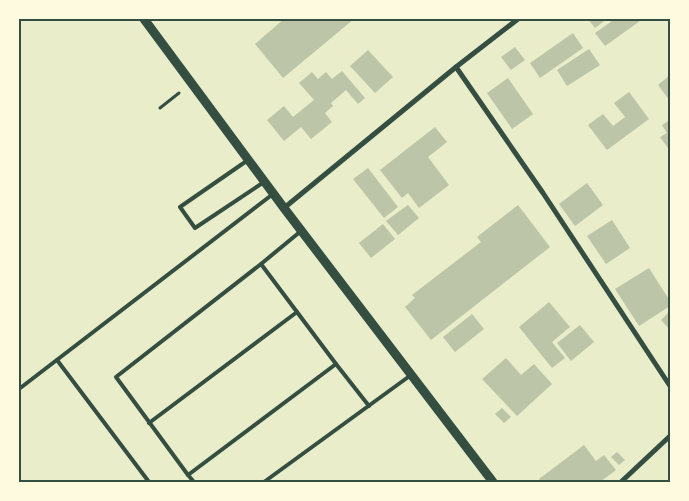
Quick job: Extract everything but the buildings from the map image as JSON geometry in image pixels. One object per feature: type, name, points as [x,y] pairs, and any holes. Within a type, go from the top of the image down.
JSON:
[{"type":"street","points":[[144,19],[273,194],[493,482]]},
{"type":"street","points":[[284,208],[456,67],[518,19]]},
{"type":"street","points":[[456,67],[543,193],[670,386]]},
{"type":"street","points":[[621,482],[670,436]]},
{"type":"lane","points":[[248,160],[180,207],[195,228],[264,182]]},
{"type":"lane","points":[[19,388],[273,194]]},
{"type":"lane","points":[[194,482],[149,424],[116,377],[301,231]]},
{"type":"lane","points":[[261,264],[369,406]]},
{"type":"lane","points":[[149,424],[297,312]]},
{"type":"lane","points":[[57,360],[149,482]]},
{"type":"lane","points":[[188,475],[336,364]]},
{"type":"lane","points":[[264,482],[411,376]]},
{"type":"path","points":[[160,108],[191,83]]}]
